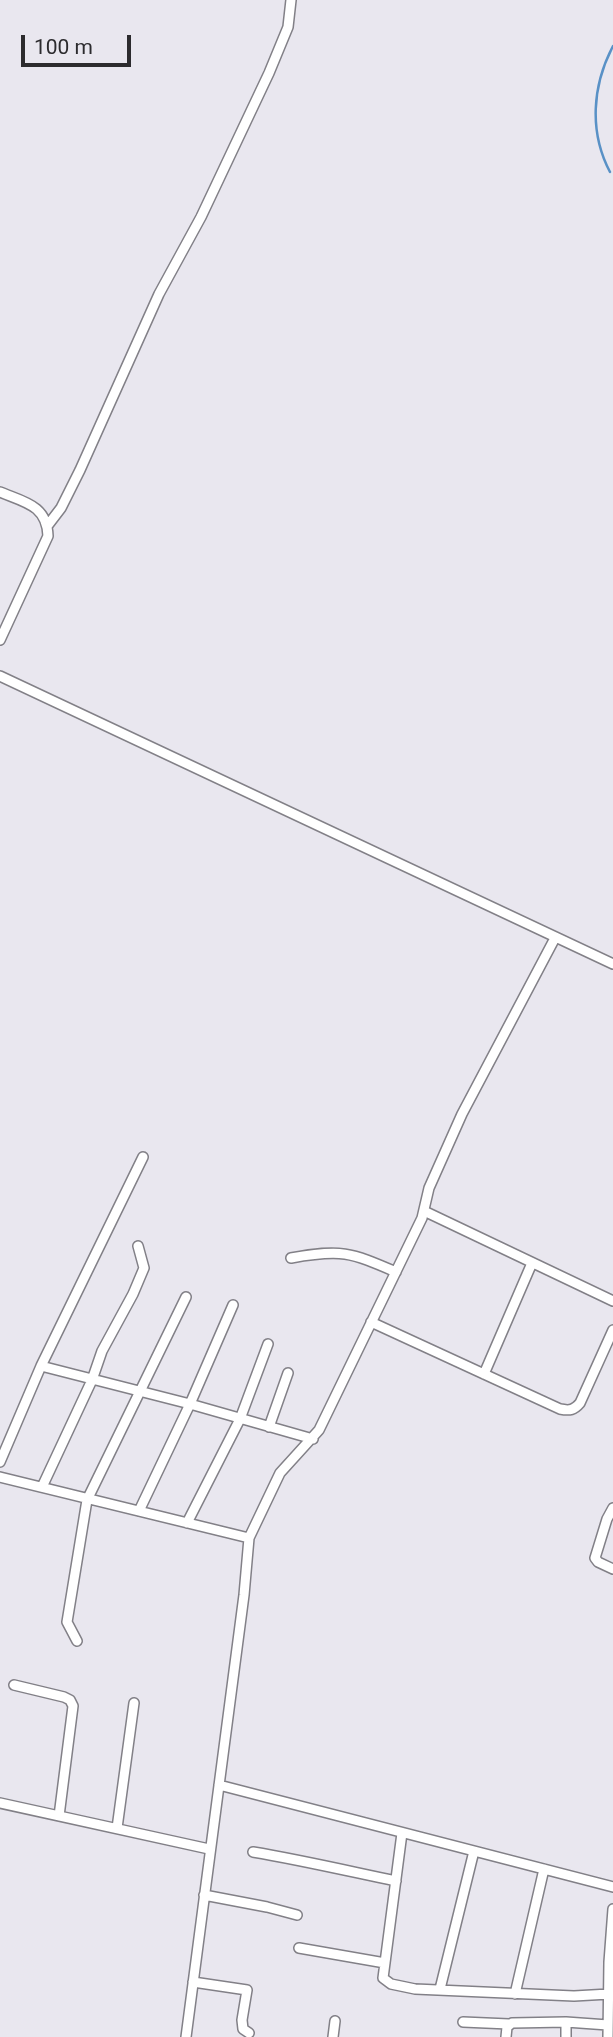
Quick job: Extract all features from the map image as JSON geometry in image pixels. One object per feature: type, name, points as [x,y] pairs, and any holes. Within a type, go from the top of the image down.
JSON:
[{"type":"street","points":[[48,525],[61,508],[80,470],[159,294],[201,217],[269,73],[288,27],[291,0]]},
{"type":"street","points":[[0,492],[36,508],[48,525],[48,536],[43,548],[0,640]]},
{"type":"street","points":[[0,676],[613,964]]},
{"type":"street","points":[[186,2037],[244,1595],[249,1538],[280,1473],[313,1439],[424,1211],[429,1188],[462,1114],[555,938]]},
{"type":"street","points":[[0,1462],[41,1366],[144,1157]]},
{"type":"street","points":[[424,1211],[613,1301]]},
{"type":"street","points":[[42,1488],[92,1380],[102,1351],[144,1268],[138,1246]]},
{"type":"street","points":[[291,1258],[322,1252],[345,1252],[396,1272]]},
{"type":"street","points":[[484,1374],[532,1263]]},
{"type":"street","points":[[77,1641],[67,1622],[87,1500],[186,1297]]},
{"type":"street","points":[[139,1511],[233,1305]]},
{"type":"street","points":[[371,1322],[569,1411],[580,1403],[613,1330]]},
{"type":"street","points":[[187,1523],[240,1419],[268,1344]]},
{"type":"street","points":[[41,1366],[313,1439]]},
{"type":"street","points":[[269,1427],[288,1373]]},
{"type":"street","points":[[0,1477],[249,1538]]},
{"type":"street","points":[[613,1508],[602,1532],[595,1558],[613,1569]]},
{"type":"street","points":[[14,1685],[64,1697],[74,1706],[59,1816]]},
{"type":"street","points":[[117,1828],[134,1703]]},
{"type":"street","points":[[219,1785],[613,1887]]},
{"type":"street","points":[[0,1804],[209,1849]]},
{"type":"street","points":[[402,1833],[383,1979],[387,1983],[415,1989],[515,1994],[609,1994]]},
{"type":"street","points":[[440,1989],[474,1851]]},
{"type":"street","points":[[253,1852],[315,1862],[396,1881]]},
{"type":"street","points":[[515,1994],[544,1869]]},
{"type":"street","points":[[204,1895],[297,1915]]},
{"type":"street","points":[[608,2037],[613,1909]]},
{"type":"street","points":[[299,1948],[385,1963]]},
{"type":"street","points":[[193,1982],[247,1990],[242,2021],[243,2029],[248,2033]]},
{"type":"street","points":[[333,2037],[335,2021]]},
{"type":"street","points":[[463,2022],[566,2022],[608,2025]]},
{"type":"street","points":[[566,2022],[566,2037]]},
{"type":"street","points":[[506,2037],[509,2024]]},
{"type":"waterway","points":[[610,172],[599,141],[596,109],[601,77],[613,46]]}]
